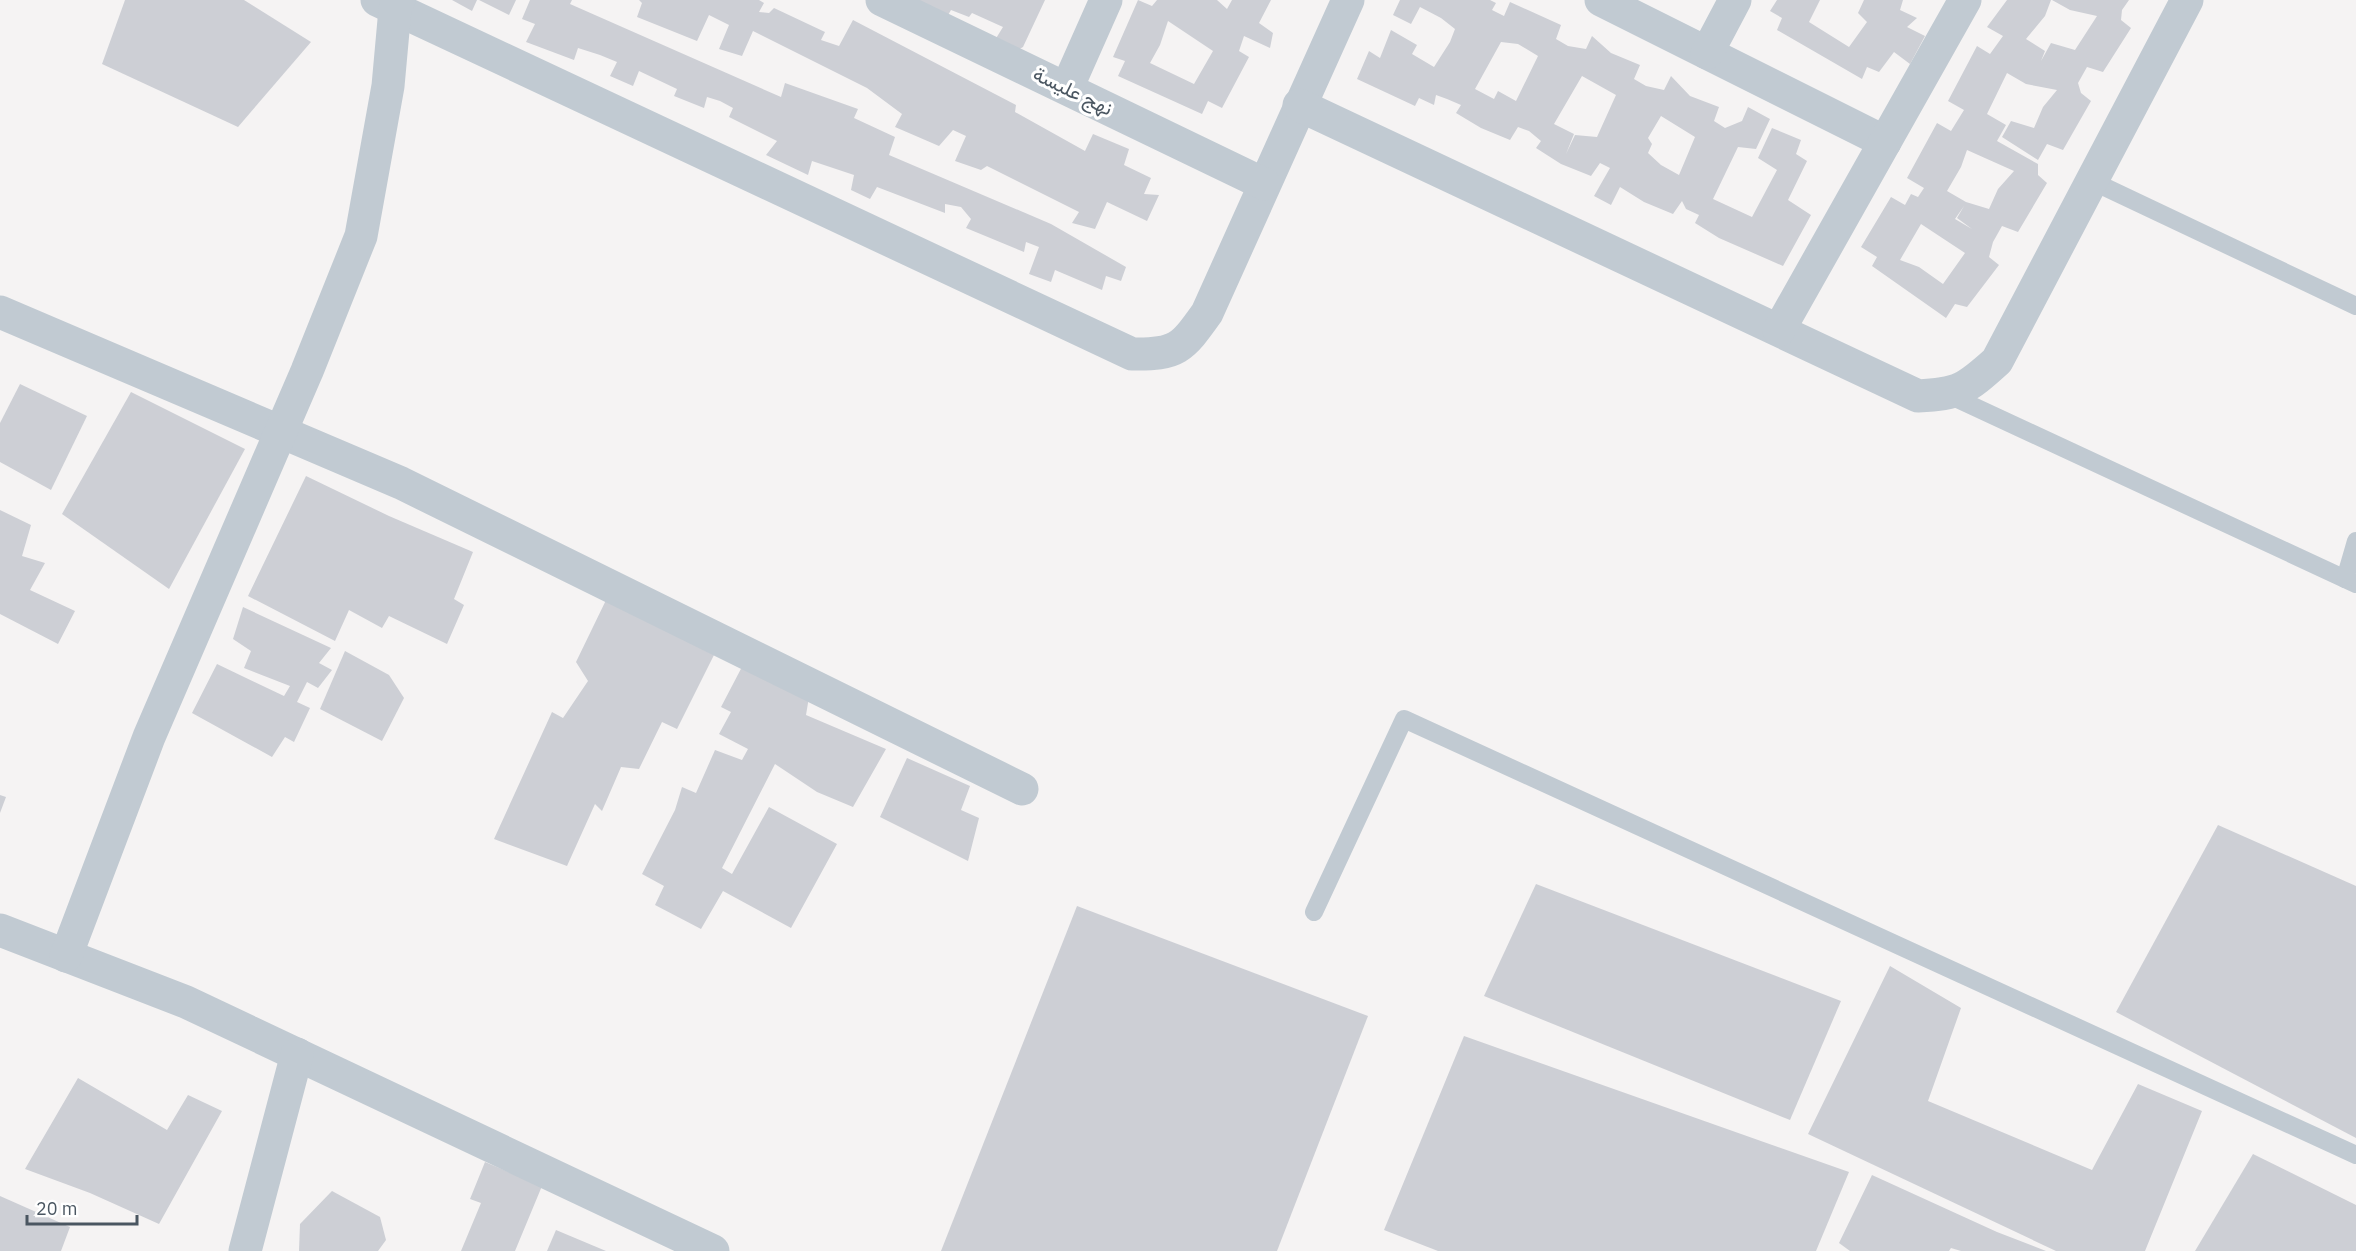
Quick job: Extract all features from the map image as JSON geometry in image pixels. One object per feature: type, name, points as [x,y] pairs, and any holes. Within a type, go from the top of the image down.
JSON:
[{"type":"street","name":"نهج عليسة","points":[[882,0],[1264,184]]},
{"type":"street","points":[[1066,88],[1106,0]]},
{"type":"street","points":[[66,956],[148,737],[281,430],[361,236],[388,86],[390,3],[1132,354],[1162,355],[1188,340],[1207,313],[1348,0]]},
{"type":"street","points":[[1600,0],[1885,142]]},
{"type":"street","points":[[1707,53],[1735,0]]},
{"type":"street","points":[[1779,330],[1965,0]]},
{"type":"street","points":[[1299,105],[1918,396],[1949,394],[1971,385],[1997,361],[2187,0]]},
{"type":"street","points":[[0,312],[401,483],[1022,789]]},
{"type":"street","points":[[0,930],[186,1002],[713,1251]]},
{"type":"street","points":[[246,1251],[297,1054]]},
{"type":"lane","points":[[2092,181],[2356,306]]},
{"type":"lane","points":[[1949,394],[2350,581],[2356,541]]},
{"type":"lane","points":[[1314,912],[1404,719],[2356,1155]]},
{"type":"building","points":[[125,0],[244,0],[311,42],[238,127],[102,64]]},
{"type":"building","points":[[452,0],[477,0],[472,11]]},
{"type":"building","points":[[479,0],[516,0],[509,15]]},
{"type":"building","points":[[530,0],[572,0],[570,4],[781,97],[785,83],[858,109],[854,118],[895,137],[889,155],[1051,224],[1126,267],[1121,281],[1106,276],[1102,290],[1055,270],[1051,282],[1029,274],[1039,247],[1026,242],[1024,252],[966,228],[971,219],[961,207],[945,204],[945,213],[877,187],[870,199],[851,190],[854,175],[812,161],[808,175],[766,155],[777,141],[729,117],[733,108],[720,101],[707,97],[704,108],[674,96],[677,89],[639,71],[633,86],[610,76],[617,62],[600,55],[578,48],[574,60],[526,42],[535,24],[522,19]]},
{"type":"building","points":[[639,0],[759,0],[764,3],[759,12],[769,13],[774,8],[825,32],[821,40],[839,46],[853,20],[1016,105],[1015,112],[1085,151],[1093,134],[1129,149],[1124,165],[1151,178],[1144,194],[1159,195],[1147,221],[1107,202],[1095,229],[1072,223],[1079,212],[987,166],[981,170],[955,161],[966,136],[953,130],[939,146],[895,127],[902,114],[867,88],[753,31],[742,56],[719,49],[729,25],[709,15],[697,41],[637,17],[642,3]]},
{"type":"building","points":[[908,0],[1045,0],[1023,47],[1016,51],[995,40],[1003,27],[972,13],[969,17],[951,10],[944,22]]},
{"type":"building","points":[[1138,0],[1152,6],[1157,0],[1217,0],[1227,9],[1232,0],[1271,0],[1259,23],[1273,33],[1270,48],[1244,36],[1239,51],[1249,57],[1222,108],[1208,101],[1202,114],[1118,76],[1125,61],[1113,57]],"holes":[[[1168,21],[1213,51],[1194,84],[1150,63],[1160,45]]]},
{"type":"building","points":[[1400,0],[1490,0],[1496,3],[1492,10],[1504,16],[1510,2],[1561,25],[1556,39],[1568,46],[1586,49],[1592,36],[1611,53],[1640,65],[1634,79],[1646,86],[1664,90],[1671,76],[1690,96],[1719,107],[1714,121],[1725,128],[1742,121],[1748,107],[1770,119],[1756,149],[1738,147],[1713,199],[1752,217],[1777,170],[1758,158],[1772,128],[1801,140],[1796,154],[1807,161],[1788,200],[1811,215],[1783,266],[1719,238],[1695,223],[1699,215],[1686,209],[1682,201],[1673,214],[1644,202],[1620,187],[1611,205],[1594,196],[1610,168],[1600,163],[1591,176],[1561,164],[1536,148],[1541,141],[1529,131],[1518,127],[1510,140],[1481,128],[1456,113],[1461,105],[1447,99],[1436,95],[1434,105],[1419,98],[1415,106],[1357,79],[1369,51],[1380,58],[1391,30],[1417,45],[1412,54],[1434,67],[1450,42],[1455,29],[1441,18],[1420,7],[1411,24],[1393,15]],"holes":[[[1501,42],[1518,44],[1538,56],[1516,101],[1498,91],[1494,99],[1475,89]],[[1582,76],[1616,95],[1597,137],[1575,135],[1566,154],[1574,134],[1554,124]],[[1661,116],[1695,137],[1679,175],[1661,165],[1648,153],[1652,144],[1648,138]]]},
{"type":"building","points":[[1777,0],[1820,0],[1809,22],[1849,47],[1867,22],[1858,13],[1864,0],[1903,0],[1900,10],[1917,18],[1907,27],[1925,36],[1910,64],[1894,52],[1879,72],[1867,67],[1862,79],[1777,30],[1782,18],[1770,11]]},
{"type":"building","points":[[2007,0],[2051,0],[2045,16],[2026,39],[2045,51],[2041,61],[2051,43],[2075,50],[2097,16],[2070,10],[2052,0],[2129,0],[2122,10],[2121,20],[2131,28],[2103,72],[2087,67],[2078,83],[2081,93],[2091,101],[2063,150],[2047,144],[2038,160],[2002,137],[2011,121],[2034,128],[2043,107],[2057,90],[2026,84],[2007,73],[1987,114],[2006,125],[1997,141],[2038,164],[2038,175],[2047,183],[2018,232],[2002,226],[1993,242],[1989,257],[1999,265],[1967,307],[1955,304],[1946,318],[1872,266],[1877,257],[1861,247],[1891,197],[1905,205],[1911,194],[1918,197],[1924,188],[1907,178],[1937,123],[1951,131],[1964,110],[1948,101],[1977,46],[1990,54],[2003,36],[1987,27]],"holes":[[[1967,150],[2014,171],[1998,189],[1989,209],[1966,202],[1947,191],[1961,167]],[[1964,206],[1957,218],[1972,229],[1955,219]],[[1921,224],[1965,253],[1943,284],[1919,267],[1900,260]]]},
{"type":"building","points":[[20,384],[87,416],[51,490],[0,462],[0,423]]},
{"type":"building","points":[[131,392],[245,449],[169,589],[62,514]]},
{"type":"building","points":[[306,476],[389,516],[473,552],[454,599],[464,605],[447,644],[389,616],[382,628],[349,610],[335,641],[248,596]]},
{"type":"building","points":[[0,510],[31,525],[22,556],[45,563],[30,590],[75,611],[58,644],[0,614]]},
{"type":"building","points":[[608,596],[717,649],[677,729],[662,722],[639,769],[621,767],[602,811],[595,804],[567,866],[494,839],[552,712],[563,718],[588,681],[576,662]]},
{"type":"building","points":[[243,607],[331,648],[319,663],[332,670],[318,688],[307,682],[297,702],[310,708],[294,742],[285,737],[272,757],[192,713],[217,664],[284,696],[290,686],[244,668],[251,651],[233,639]]},
{"type":"building","points":[[345,651],[389,675],[404,698],[382,741],[320,709]]},
{"type":"building","points":[[744,663],[809,697],[806,715],[886,749],[853,807],[817,792],[775,764],[722,868],[732,874],[769,807],[837,844],[791,928],[723,891],[701,929],[655,905],[664,886],[642,874],[675,810],[682,787],[696,793],[715,750],[742,760],[748,749],[719,734],[731,712],[721,707]]},
{"type":"building","points":[[907,758],[970,786],[961,810],[979,818],[968,861],[880,817]]},
{"type":"building","points":[[0,795],[6,797],[0,813]]},
{"type":"building","points":[[2218,825],[2356,886],[2356,1138],[2116,1012]]},
{"type":"building","points":[[1536,884],[1841,1001],[1790,1120],[1484,996]]},
{"type":"building","points":[[1077,906],[1368,1016],[1277,1251],[941,1251]]},
{"type":"building","points":[[1890,966],[1961,1008],[1928,1101],[2092,1170],[2138,1084],[2202,1111],[2145,1251],[2056,1251],[1808,1134]]},
{"type":"building","points":[[1464,1036],[1849,1172],[1816,1251],[1438,1251],[1384,1230]]},
{"type":"building","points":[[78,1078],[167,1130],[188,1095],[222,1111],[159,1224],[90,1193],[25,1169]]},
{"type":"building","points":[[2253,1154],[2356,1205],[2356,1251],[2195,1251]]},
{"type":"building","points":[[485,1162],[542,1186],[515,1251],[461,1251],[481,1203],[470,1199]]},
{"type":"building","points":[[1872,1175],[1997,1232],[2046,1251],[1961,1251],[1951,1248],[1949,1251],[1850,1251],[1839,1243]]},
{"type":"building","points":[[332,1191],[380,1217],[386,1240],[378,1251],[299,1251],[300,1224]]},
{"type":"building","points":[[0,1196],[70,1227],[61,1251],[0,1251]]},
{"type":"building","points":[[556,1230],[606,1251],[547,1251]]}]
